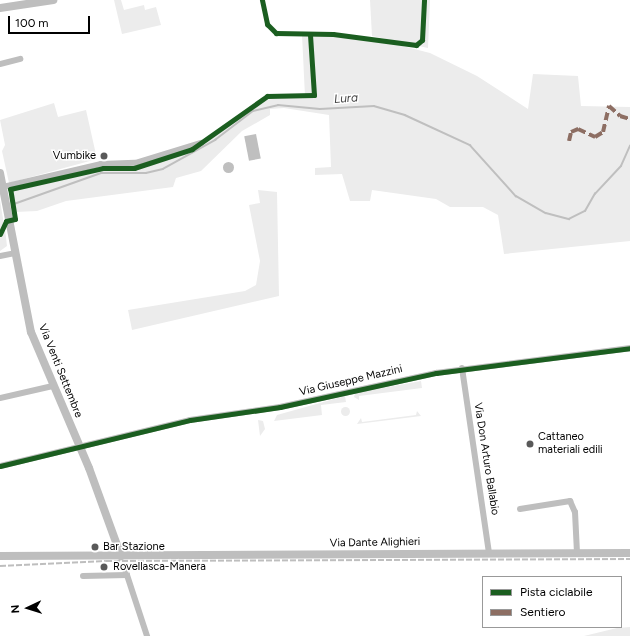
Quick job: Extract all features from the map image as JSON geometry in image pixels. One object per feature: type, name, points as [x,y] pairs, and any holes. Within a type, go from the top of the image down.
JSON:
[{"type":"street","points":[[0,8],[49,0]]},
{"type":"street","points":[[0,64],[20,59]]},
{"type":"street","points":[[3,187],[101,164],[135,162],[201,142]]},
{"type":"street","name":"Via Venti Settembre","points":[[0,173],[31,332],[80,446],[121,556]]},
{"type":"street","points":[[0,256],[15,253]]},
{"type":"street","name":"Via Giuseppe Mazzini","points":[[0,466],[190,420],[280,407],[462,368],[630,348]]},
{"type":"street","name":"Via Don Arturo Ballabio","points":[[462,368],[489,553]]},
{"type":"street","points":[[0,398],[53,386]]},
{"type":"street","points":[[520,509],[570,501],[575,512],[577,553]]},
{"type":"street","name":"Via Dante Alighieri","points":[[0,556],[630,553]]},
{"type":"street","points":[[83,576],[126,572],[147,636]]},
{"type":"shaded area","points":[[114,0],[121,0],[124,10],[144,5],[145,10],[156,7],[161,25],[122,34]]},
{"type":"shaded area","points":[[370,0],[430,0],[428,48],[372,36]]},
{"type":"shaded area","points":[[332,34],[371,38],[430,53],[477,76],[528,109],[533,74],[578,76],[581,106],[630,107],[630,241],[504,254],[498,215],[483,207],[450,207],[436,199],[372,190],[370,201],[350,201],[342,174],[315,175],[315,168],[331,167],[329,115],[284,108],[270,109],[270,115],[242,131],[201,171],[176,178],[173,187],[66,201],[37,211],[15,212],[13,190],[103,169],[135,168],[171,158],[211,139],[263,100],[305,96],[302,35]]},
{"type":"shaded area","points":[[54,103],[58,117],[86,110],[97,159],[9,183],[2,151],[5,145],[0,120]]},
{"type":"shaded area","points":[[256,134],[261,159],[249,161],[244,136]]},
{"type":"shaded area","points":[[228,161],[232,163],[234,167],[232,171],[228,173],[224,171],[222,167],[224,163]]},
{"type":"shaded area","points":[[258,190],[277,192],[279,296],[132,330],[128,310],[245,291],[256,285],[260,261],[249,205],[260,203]]},
{"type":"shaded area","points":[[0,200],[4,225],[0,232]]},
{"type":"shaded area","points":[[5,229],[7,246],[0,251],[0,235]]},
{"type":"shaded area","points":[[421,381],[422,388],[359,396],[359,400],[354,397],[355,393]]},
{"type":"shaded area","points":[[345,396],[346,402],[321,405],[322,415],[274,421],[277,415]]},
{"type":"shaded area","points":[[343,407],[347,407],[349,411],[347,415],[343,415],[341,413],[341,409]]},
{"type":"shaded area","points":[[417,411],[421,416],[357,424],[361,418],[362,422],[416,415]]},
{"type":"shaded area","points":[[258,420],[263,421],[265,429],[260,436]]},
{"type":"shaded area","points":[[630,627],[630,636],[584,636],[617,628]]},
{"type":"waterway","name":"Lura","points":[[14,204],[101,173],[146,173],[163,169],[215,140],[253,111],[278,105],[320,109],[374,106],[405,115],[470,145],[516,196],[546,213],[569,219],[585,211],[595,194],[621,166],[630,146]]},
{"type":"railway","points":[[0,566],[106,561],[630,559]]},
{"type":"marked path","points":[[609,106],[620,116],[630,119]]},
{"type":"marked path","points":[[569,141],[571,132],[578,129],[595,137],[603,132],[609,106]]},
{"type":"cycle path","points":[[262,0],[267,24],[276,33],[333,34],[416,45],[422,40],[424,0]]},
{"type":"cycle path","points":[[0,234],[6,221],[15,219],[10,189],[103,168],[134,168],[192,149],[267,96],[314,95],[310,35]]},
{"type":"cycle path","points":[[0,466],[190,420],[280,407],[436,373],[630,348]]},
{"type":"place","name":"Vumbike","points":[[104,156]]},
{"type":"place","name":"Cattaneo materiali edili","points":[[530,444]]},
{"type":"place","name":"Bar Stazione","points":[[95,547]]},
{"type":"place","name":"Rovellasca-Manera","points":[[104,567]]}]
